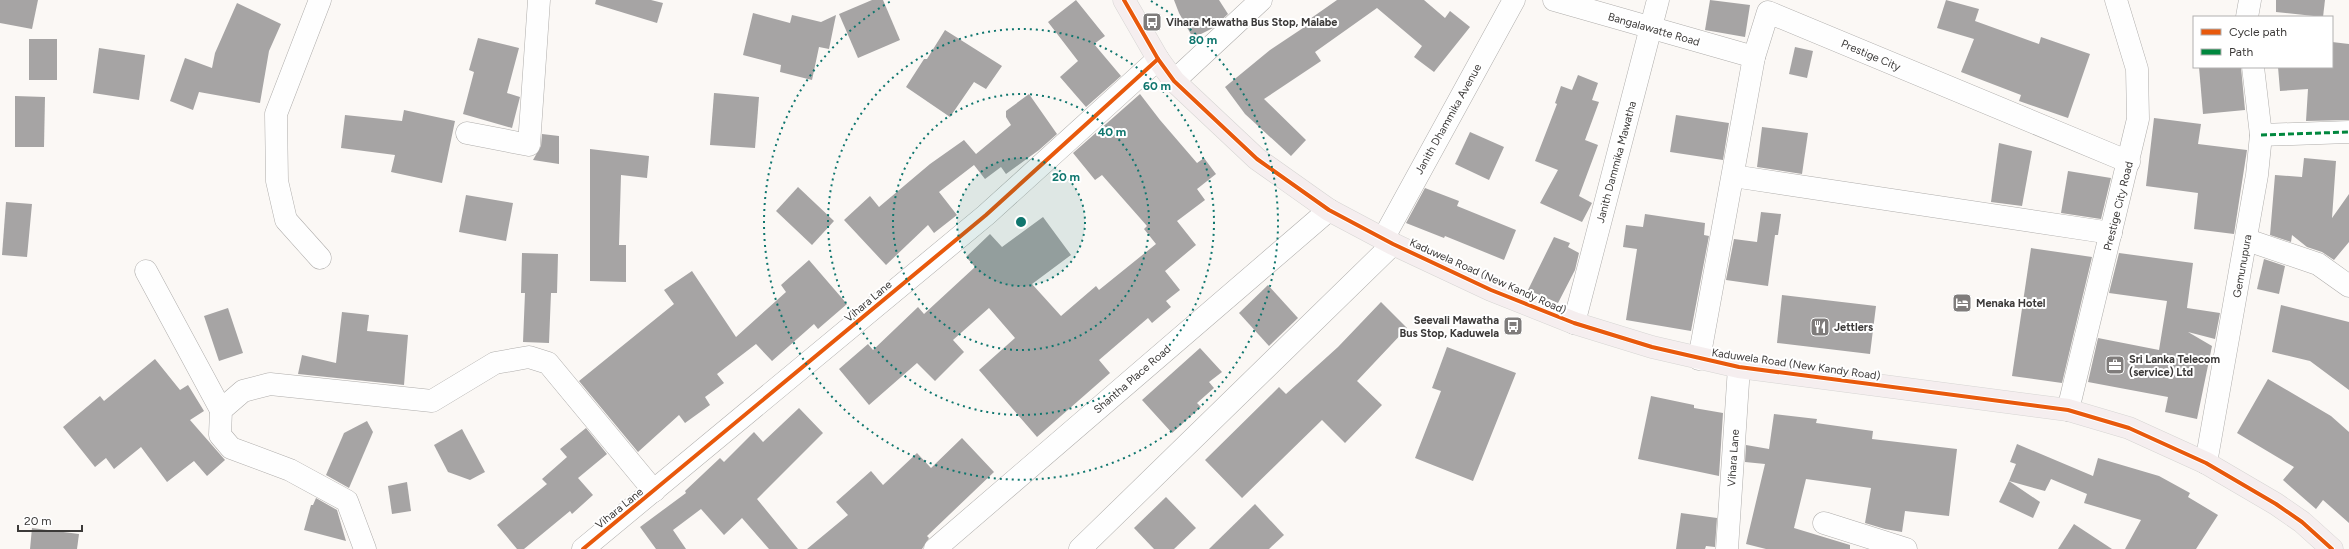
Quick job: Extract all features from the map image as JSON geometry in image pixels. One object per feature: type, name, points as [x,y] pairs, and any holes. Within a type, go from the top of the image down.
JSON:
[{"type":"main road","name":"Kaduwela Road (New Kandy Road)","points":[[1124,0],[1158,59],[1174,81],[1257,159],[1329,210],[1388,241],[1491,290],[1574,324],[1699,358],[1739,367],[2068,410],[2129,428],[2206,464],[2276,504],[2302,522],[2332,549]]},
{"type":"street","points":[[320,0],[276,114],[277,181],[286,220],[320,258]]},
{"type":"street","points":[[467,133],[529,145],[539,0]]},
{"type":"street","points":[[1174,81],[1261,0]]},
{"type":"street","name":"Janith Dhammika Avenue","points":[[1080,549],[1106,526],[1388,241],[1514,0]]},
{"type":"street","name":"Bangalawatte Road","points":[[1554,0],[1754,58]]},
{"type":"street","name":"Janith Dammika Mawatha","points":[[1574,324],[1658,0]]},
{"type":"street","name":"Prestige City Road","points":[[2068,410],[2129,162],[2138,119],[2137,70],[2116,0]]},
{"type":"street","points":[[2247,16],[2250,0]]},
{"type":"street","name":"Prestige City","points":[[1699,358],[1754,58],[1768,12],[2129,162]]},
{"type":"street","name":"Vihara Lane","points":[[583,549],[986,215],[1158,59]]},
{"type":"street","name":"Gemunupura","points":[[2206,464],[2247,240],[2261,134],[2253,68]]},
{"type":"street","points":[[2261,134],[2349,132]]},
{"type":"street","points":[[1733,176],[2111,233]]},
{"type":"street","name":"Shantha Place Road","points":[[935,549],[1329,210]]},
{"type":"street","points":[[2247,240],[2318,264],[2349,286]]},
{"type":"street","points":[[146,271],[221,410],[220,435],[231,448],[290,470],[346,501],[365,549]]},
{"type":"street","points":[[221,410],[243,391],[270,384],[432,401],[495,363],[529,357],[548,363],[654,491]]},
{"type":"street","name":"Vihara Lane","points":[[1727,549],[1739,367]]},
{"type":"street","points":[[1824,523],[1906,549]]},
{"type":"street","points":[[1105,549],[1106,526]]},
{"type":"building","points":[[0,0],[38,0],[32,29],[0,23]]},
{"type":"building","points":[[596,0],[651,0],[663,3],[657,23],[595,4]]},
{"type":"building","points":[[872,0],[883,0],[900,40],[858,58],[839,14]]},
{"type":"building","points":[[1076,0],[1105,36],[1094,44],[1121,76],[1086,107],[1060,77],[1078,61],[1048,22]]},
{"type":"building","points":[[1174,0],[1219,0],[1228,14],[1213,28],[1193,38],[1179,13]]},
{"type":"building","points":[[1337,0],[1424,0],[1445,18],[1450,11],[1470,27],[1434,72],[1414,57],[1422,46],[1377,8],[1315,52],[1321,61],[1264,99],[1306,140],[1291,156],[1245,114],[1225,87],[1270,50],[1309,24],[1307,21]]},
{"type":"building","points":[[1710,0],[1750,5],[1745,37],[1705,30]]},
{"type":"building","points":[[1946,0],[1979,9],[1975,21],[2039,44],[2041,37],[2090,54],[2068,118],[2019,101],[2021,95],[1961,72],[1974,39],[1937,28]]},
{"type":"building","points":[[2276,0],[2325,0],[2323,16],[2276,12]]},
{"type":"building","points":[[237,3],[281,24],[269,51],[260,103],[199,92],[193,110],[170,101],[185,58],[212,68],[215,53]]},
{"type":"building","points":[[753,13],[790,23],[792,15],[821,22],[836,15],[829,49],[819,47],[812,80],[780,72],[781,65],[743,55]]},
{"type":"building","points":[[945,30],[1002,66],[986,89],[974,82],[950,117],[906,87],[924,59],[927,59]]},
{"type":"building","points":[[478,38],[519,48],[507,93],[520,97],[512,128],[463,114],[474,72],[469,70]]},
{"type":"building","points":[[29,39],[57,39],[57,80],[29,80]]},
{"type":"building","points":[[2333,42],[2349,44],[2349,120],[2306,121],[2308,89],[2280,91],[2278,68],[2333,68]]},
{"type":"building","points":[[1795,47],[1813,51],[1807,78],[1789,74]]},
{"type":"building","points":[[99,48],[145,55],[139,100],[93,93]]},
{"type":"building","points":[[2199,68],[2241,68],[2245,110],[2203,114]]},
{"type":"building","points":[[1578,75],[1598,83],[1592,100],[1599,102],[1585,140],[1598,145],[1579,196],[1592,203],[1582,222],[1540,203],[1558,170],[1535,161],[1557,104],[1555,103],[1561,86],[1572,90]]},
{"type":"building","points":[[714,93],[759,97],[755,148],[710,145]]},
{"type":"building","points":[[1029,94],[1057,134],[1039,150],[1006,174],[1001,167],[985,179],[974,165],[939,192],[957,215],[934,233],[928,225],[886,265],[844,220],[870,196],[879,207],[930,164],[964,140],[976,154],[1011,125],[1006,117],[1006,111]]},
{"type":"building","points":[[1140,94],[1197,163],[1204,158],[1216,174],[1197,189],[1205,200],[1177,221],[1196,245],[1165,271],[1180,290],[1166,301],[1171,307],[1152,323],[1148,318],[1099,360],[1110,373],[1037,437],[979,370],[1015,338],[989,308],[953,340],[964,352],[935,381],[917,363],[869,405],[839,369],[868,344],[873,350],[918,307],[924,314],[975,267],[966,257],[990,234],[1002,247],[1043,217],[1071,255],[1032,284],[1061,316],[1096,286],[1099,290],[1156,244],[1144,229],[1147,226],[1102,175],[1095,180],[1073,153]]},
{"type":"building","points":[[15,96],[45,97],[44,147],[15,147]]},
{"type":"building","points":[[404,110],[455,121],[442,183],[391,172],[395,155],[341,148],[345,115],[402,121]]},
{"type":"building","points":[[1676,115],[1729,123],[1723,160],[1670,152]]},
{"type":"building","points":[[2154,118],[2201,124],[2198,144],[2247,150],[2234,234],[2194,229],[2198,193],[2146,186]]},
{"type":"building","points":[[1762,127],[1808,133],[1802,174],[1757,167]]},
{"type":"building","points":[[1470,132],[1504,147],[1489,180],[1455,164]]},
{"type":"building","points":[[542,134],[559,136],[559,164],[533,160],[541,146]]},
{"type":"building","points":[[1999,143],[2032,151],[2022,206],[1991,202]]},
{"type":"building","points":[[590,149],[649,156],[647,178],[621,175],[619,245],[626,245],[626,282],[590,281]]},
{"type":"building","points":[[2304,158],[2336,161],[2332,218],[2349,194],[2349,242],[2334,260],[2322,252],[2307,247],[2292,235],[2291,242],[2270,235],[2275,175],[2302,177]]},
{"type":"building","points":[[2068,171],[2111,178],[2101,219],[2061,213]]},
{"type":"building","points":[[798,187],[834,221],[812,245],[776,211]]},
{"type":"building","points":[[1425,188],[1459,201],[1457,206],[1516,230],[1504,260],[1445,236],[1444,238],[1406,223]]},
{"type":"building","points":[[466,195],[513,203],[506,241],[459,232]]},
{"type":"building","points":[[6,202],[32,204],[27,257],[2,255]]},
{"type":"building","points":[[1761,212],[1781,214],[1778,235],[1775,235],[1768,286],[1726,280],[1734,239],[1757,242]]},
{"type":"building","points":[[1645,214],[1705,223],[1704,235],[1709,236],[1691,331],[1626,320],[1637,249],[1623,247],[1626,225],[1643,227]]},
{"type":"building","points":[[1554,237],[1570,243],[1568,247],[1579,253],[1575,270],[1558,303],[1528,290]]},
{"type":"building","points":[[2031,248],[2092,257],[2062,383],[2012,376]]},
{"type":"building","points":[[522,253],[558,254],[557,293],[551,293],[549,343],[523,342],[525,293],[521,293]]},
{"type":"building","points":[[2119,253],[2193,263],[2187,308],[2220,313],[2215,339],[2188,332],[2212,346],[2197,419],[2165,412],[2168,397],[2088,382],[2098,338],[2159,350],[2167,301],[2109,293]]},
{"type":"building","points":[[2264,259],[2285,266],[2279,294],[2257,289]]},
{"type":"building","points":[[809,260],[847,304],[818,329],[814,324],[772,361],[756,344],[717,374],[724,383],[705,397],[710,405],[685,423],[679,415],[638,452],[579,381],[674,304],[664,290],[692,271],[736,337],[786,292],[781,285]]},
{"type":"building","points":[[1268,285],[1298,318],[1269,346],[1239,313]]},
{"type":"building","points":[[1782,295],[1876,306],[1870,354],[1777,343]]},
{"type":"building","points":[[1381,302],[1407,328],[1357,381],[1382,405],[1345,443],[1322,420],[1242,498],[1205,460],[1279,387],[1286,394],[1338,347]]},
{"type":"building","points":[[2281,305],[2349,322],[2349,390],[2310,361],[2272,352]]},
{"type":"building","points":[[228,308],[243,353],[219,361],[204,316]]},
{"type":"building","points":[[342,312],[369,315],[367,331],[408,335],[404,385],[298,374],[302,355],[336,363]]},
{"type":"building","points":[[1447,347],[1516,373],[1473,481],[1415,458],[1441,391],[1432,388]]},
{"type":"building","points":[[1200,348],[1222,372],[1209,382],[1214,388],[1197,403],[1201,407],[1172,433],[1142,400]]},
{"type":"building","points":[[155,359],[180,390],[188,385],[204,411],[190,420],[225,460],[207,476],[194,461],[167,482],[141,447],[114,469],[106,458],[95,467],[63,427],[100,396],[104,401]]},
{"type":"building","points":[[2268,379],[2331,416],[2349,432],[2349,523],[2323,500],[2316,509],[2283,480],[2294,467],[2237,433]]},
{"type":"building","points":[[1651,396],[1694,405],[1694,408],[1723,413],[1719,476],[1638,459]]},
{"type":"building","points":[[799,408],[823,433],[757,499],[798,549],[769,549],[742,518],[724,535],[701,509],[673,530],[686,549],[656,549],[640,527],[686,493],[685,491],[720,458],[724,462],[754,432],[763,442]]},
{"type":"building","points":[[1774,414],[1817,419],[1816,423],[1873,431],[1872,439],[1957,449],[1949,516],[1905,511],[1902,532],[1885,529],[1865,523],[1871,488],[1806,479],[1794,528],[1850,545],[1850,549],[1766,549],[1746,544],[1765,464],[1745,462],[1746,445],[1769,449]]},
{"type":"building","points":[[367,421],[373,432],[349,488],[326,475],[344,433]]},
{"type":"building","points":[[586,428],[607,454],[578,478],[593,495],[572,514],[570,511],[524,549],[517,549],[497,525],[547,484],[542,479],[567,457],[560,449]]},
{"type":"building","points":[[462,429],[485,472],[470,480],[448,472],[434,445]]},
{"type":"building","points":[[962,438],[994,472],[927,536],[929,538],[922,549],[807,549],[848,515],[836,502],[871,471],[883,485],[917,453],[931,468]]},
{"type":"building","points":[[2017,444],[2093,476],[2098,458],[2159,476],[2190,493],[2188,497],[2218,515],[2196,549],[2125,549],[2141,520],[2084,503],[2087,494],[2051,479],[2045,491],[2009,481],[2016,464],[2010,462]]},
{"type":"building","points":[[2009,481],[2040,502],[2033,518],[1999,502]]},
{"type":"building","points":[[407,482],[411,511],[392,514],[388,486]]},
{"type":"building","points":[[1166,497],[1196,528],[1174,549],[1154,549],[1134,528]]},
{"type":"building","points":[[316,498],[337,510],[346,541],[304,530],[311,505],[313,505]]},
{"type":"building","points":[[1255,504],[1284,535],[1269,549],[1209,549]]},
{"type":"building","points":[[1681,513],[1717,518],[1715,547],[1706,546],[1705,549],[1676,549]]},
{"type":"building","points":[[2074,524],[2112,549],[2058,549]]},
{"type":"building","points":[[32,528],[79,534],[77,549],[30,549]]},
{"type":"marked path","points":[[2261,135],[2349,132]]},
{"type":"cycle path","points":[[1124,0],[1158,59],[1174,81],[1257,159],[1329,210],[1393,244],[1491,290],[1574,323],[1652,347],[1739,367],[2068,410],[2129,428],[2206,463],[2276,504],[2302,522],[2332,549]]},
{"type":"cycle path","points":[[583,549],[986,215],[1158,59]]},
{"type":"place","name":"Vihara Mawatha Bus Stop, Malabe","points":[[1152,22]]},
{"type":"place","name":"Menaka Hotel","points":[[1962,303]]},
{"type":"place","name":"Seevali Mawatha Bus Stop, Kaduwela","points":[[1513,326]]},
{"type":"place","name":"Jettlers","points":[[1820,327]]},
{"type":"place","name":"Sri Lanka Telecom (service) Ltd","points":[[2115,365]]}]
